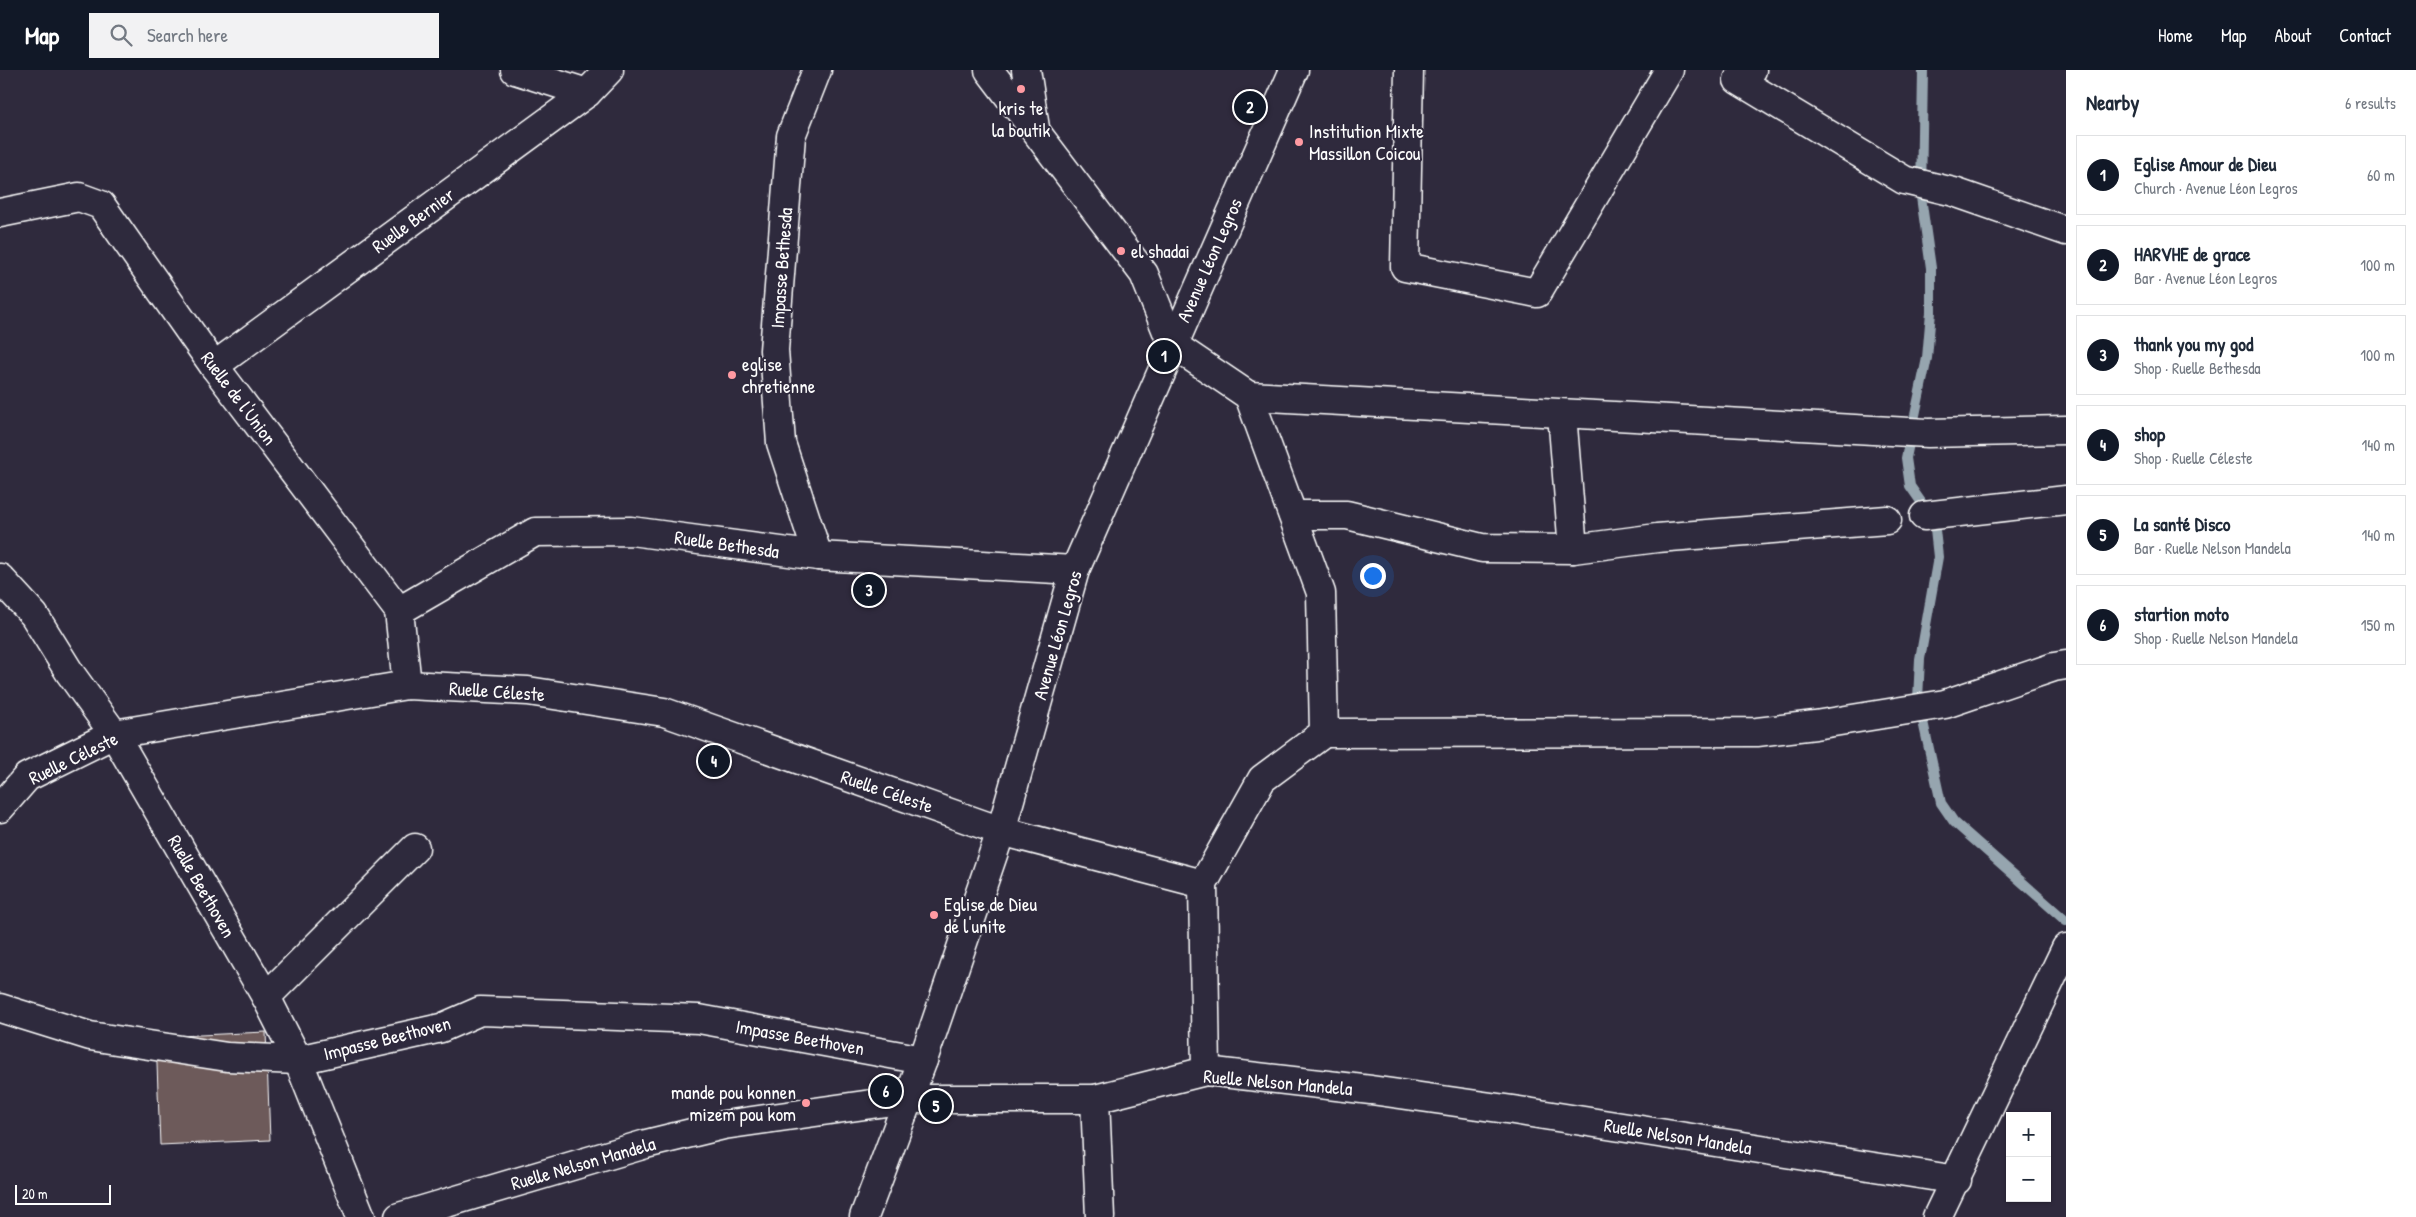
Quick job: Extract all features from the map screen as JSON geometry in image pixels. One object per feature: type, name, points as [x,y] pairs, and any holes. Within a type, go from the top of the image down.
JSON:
[{"type":"street","points":[[515,70],[587,92]]},
{"type":"street","name":"Ruelle Bernier","points":[[214,366],[587,92],[609,70]]},
{"type":"street","name":"Impasse Bethesda","points":[[817,70],[791,136],[774,350],[781,443],[818,556]]},
{"type":"street","points":[[989,70],[1144,274],[1172,344],[1249,396],[1928,433],[2066,430]]},
{"type":"street","points":[[1026,70],[1035,129]]},
{"type":"street","name":"Avenue Léon Legros","points":[[864,1217],[907,1099],[924,1060],[1001,831],[1075,570],[1172,344],[1294,70]]},
{"type":"street","points":[[1409,70],[1406,267],[1537,293],[1669,70]]},
{"type":"street","points":[[1745,75],[1904,180],[1954,192],[2066,231]]},
{"type":"street","name":"Ruelle de l'Union","points":[[0,213],[79,197],[101,205],[214,366],[399,610]]},
{"type":"street","points":[[1249,396],[1321,593],[1324,734]]},
{"type":"street","points":[[1562,414],[1573,549]]},
{"type":"street","points":[[1924,516],[2066,500]]},
{"type":"street","points":[[1293,515],[1346,515],[1482,548],[1573,549],[1657,538],[1887,520]]},
{"type":"street","name":"Ruelle Bethesda","points":[[399,610],[536,532],[632,531],[818,556],[1075,570]]},
{"type":"street","name":"Ruelle Beethoven","points":[[0,578],[34,615],[70,672],[114,734],[266,997],[298,1060],[361,1217]]},
{"type":"street","points":[[399,610],[407,685]]},
{"type":"street","points":[[1206,1071],[1203,884],[1262,779],[1324,734],[1757,732],[1917,710],[1945,704],[2054,667],[2066,665]]},
{"type":"street","name":"Ruelle Céleste","points":[[0,808],[27,777],[114,734],[407,685],[528,691],[664,712],[1001,831],[1203,884]]},
{"type":"street","points":[[266,997],[415,848]]},
{"type":"street","points":[[1937,1217],[1957,1180],[2066,948]]},
{"type":"street","name":"Impasse Beethoven","points":[[0,1008],[90,1036],[227,1057],[298,1060],[441,1028],[480,1011],[699,1018],[924,1060]]},
{"type":"street","name":"Ruelle Nelson Mandela","points":[[399,1217],[646,1144],[724,1125],[907,1099],[1095,1099],[1206,1071],[1371,1090],[1504,1109],[1957,1180]]},
{"type":"street","points":[[1095,1099],[1100,1217]]},
{"type":"building","points":[[266,1032],[270,1140],[160,1145],[156,1037]]},
{"type":"waterway","points":[[1923,70],[1921,197],[1931,268],[1931,312],[1927,358],[1906,458],[1910,486],[1926,509]]},
{"type":"waterway","points":[[1934,521],[1938,557],[1920,659],[1918,699],[1941,803],[1954,822],[2066,921]]},
{"type":"place","name":"kris te la boutik","points":[[1021,89]]},
{"type":"place","name":"HARVHE de grace","points":[[1250,107]]},
{"type":"place","name":"Institution Mixte Massillon Coicou","points":[[1299,142]]},
{"type":"place","name":"el shadai","points":[[1121,251]]},
{"type":"place","name":"Eglise Amour de Dieu","points":[[1164,356]]},
{"type":"place","name":"eglise chretienne","points":[[732,375]]},
{"type":"place","name":"thank you my god","points":[[869,590]]},
{"type":"place","name":"shop","points":[[714,761]]},
{"type":"place","name":"Eglise de Dieu de l'unite","points":[[934,915]]},
{"type":"place","name":"startion moto","points":[[886,1091]]},
{"type":"place","name":"mande pou konnen mizem pou kom","points":[[806,1103]]},
{"type":"place","name":"La santé Disco","points":[[936,1106]]}]
